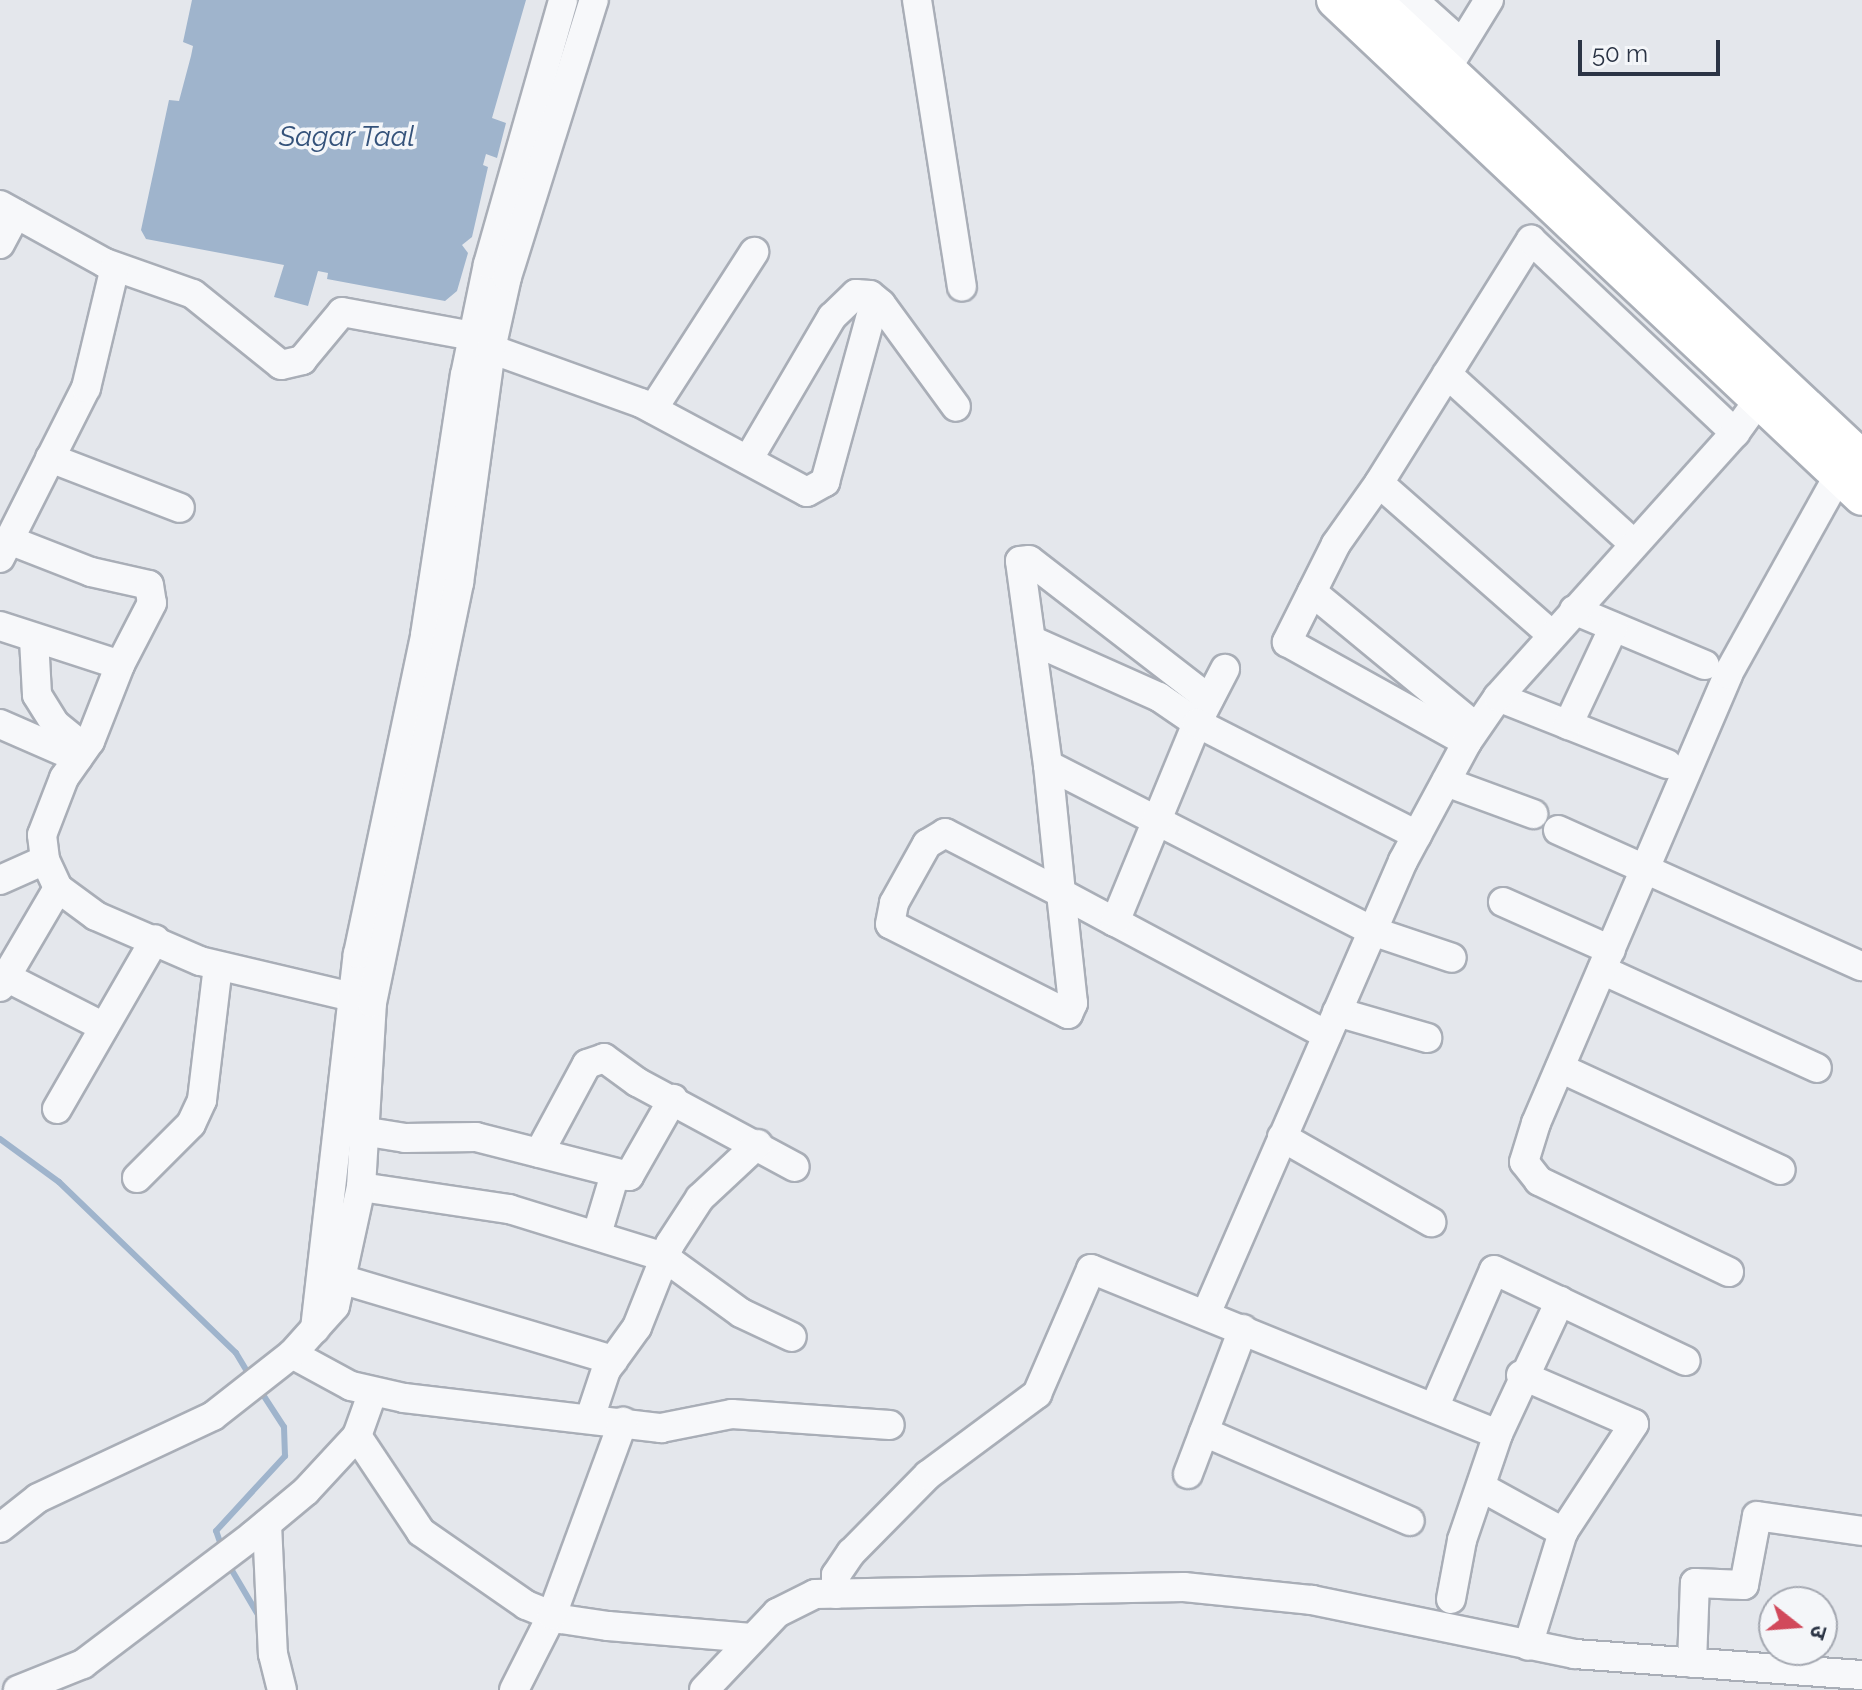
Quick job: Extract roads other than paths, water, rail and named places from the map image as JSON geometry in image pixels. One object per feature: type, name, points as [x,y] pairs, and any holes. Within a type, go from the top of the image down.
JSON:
[{"type":"main road","points":[[1335,0],[1447,66],[1761,397],[1855,476]]},
{"type":"main road","points":[[1373,0],[1447,66],[1855,476]]},
{"type":"street","points":[[0,1528],[38,1498],[213,1416],[281,1361],[335,1306],[344,1280],[361,1187],[372,1003],[459,583],[488,264],[563,0]]},
{"type":"street","points":[[315,1329],[352,997],[482,342],[507,277],[594,0]]},
{"type":"street","points":[[917,0],[962,286]]},
{"type":"street","points":[[1413,0],[1447,66]]},
{"type":"street","points":[[1447,66],[1489,0]]},
{"type":"street","points":[[0,244],[8,210],[115,267],[193,294],[281,365],[302,360],[342,312],[482,342],[653,409],[807,492],[825,482],[875,300]]},
{"type":"street","points":[[1472,734],[1287,642],[1336,544],[1379,483],[1531,240],[1735,433]]},
{"type":"street","points":[[653,409],[754,252]]},
{"type":"street","points":[[115,267],[86,388],[5,549],[149,585],[152,603],[42,835],[45,860],[58,888],[96,916],[218,966],[352,997]]},
{"type":"street","points":[[748,460],[845,301],[863,294],[875,300],[956,407]]},
{"type":"street","points":[[1447,374],[1634,544]]},
{"type":"street","points":[[1206,1314],[1372,931],[1417,835],[1472,734],[1498,697],[1735,433],[1761,397]]},
{"type":"street","points":[[50,458],[180,508]]},
{"type":"street","points":[[1729,1272],[1527,1170],[1528,1148],[1728,674],[1855,476]]},
{"type":"street","points":[[1379,483],[1552,635]]},
{"type":"street","points":[[1417,835],[1203,711],[1029,560],[1020,561],[1048,765],[1061,893],[1073,1003],[1068,1014],[890,924],[894,903],[927,844],[945,833],[1061,893],[1115,922],[1332,1023],[1427,1038]]},
{"type":"street","points":[[1312,592],[1472,734]]},
{"type":"street","points":[[1574,610],[1705,665]]},
{"type":"street","points":[[0,626],[120,665]]},
{"type":"street","points":[[1568,725],[1614,627]]},
{"type":"street","points":[[34,639],[37,695],[55,724],[82,753]]},
{"type":"street","points":[[1031,640],[1159,697],[1203,711]]},
{"type":"street","points":[[1115,922],[1203,711],[1225,669]]},
{"type":"street","points":[[1498,697],[1667,764]]},
{"type":"street","points":[[0,724],[82,753]]},
{"type":"street","points":[[1048,765],[1372,931],[1452,958]]},
{"type":"street","points":[[1446,782],[1533,814]]},
{"type":"street","points":[[1558,830],[1861,966]]},
{"type":"street","points":[[0,880],[45,860]]},
{"type":"street","points":[[58,888],[3,982],[104,1027]]},
{"type":"street","points":[[1503,902],[1607,960],[1817,1068]]},
{"type":"street","points":[[57,1109],[155,939]]},
{"type":"street","points":[[137,1178],[191,1124],[202,1100],[218,966]]},
{"type":"street","points":[[539,1153],[591,1060],[604,1058],[795,1167]]},
{"type":"street","points":[[1560,1068],[1781,1170]]},
{"type":"street","points":[[362,1131],[405,1138],[476,1137],[615,1174],[635,1172],[673,1099]]},
{"type":"street","points":[[1282,1137],[1431,1222]]},
{"type":"street","points":[[590,1418],[613,1360],[637,1327],[664,1257],[700,1198],[758,1144]]},
{"type":"street","points":[[597,1234],[615,1174]]},
{"type":"street","points":[[361,1187],[509,1209],[664,1257],[741,1313],[792,1337]]},
{"type":"street","points":[[836,1594],[836,1575],[851,1553],[928,1475],[1037,1394],[1091,1269],[1498,1434]]},
{"type":"street","points":[[1434,1408],[1494,1270],[1686,1361]]},
{"type":"street","points":[[344,1280],[613,1360]]},
{"type":"street","points":[[1451,1599],[1462,1540],[1498,1434],[1521,1375],[1560,1301]]},
{"type":"street","points":[[1188,1474],[1243,1329]]},
{"type":"street","points":[[281,1361],[372,1394],[623,1422],[679,1427],[732,1414],[890,1425]]},
{"type":"street","points":[[1521,1375],[1634,1424],[1563,1532],[1528,1646]]},
{"type":"street","points":[[18,1690],[69,1683],[216,1559],[260,1530],[306,1491],[357,1436],[372,1394]]},
{"type":"street","points":[[0,1509],[49,1476],[108,1447],[188,1411],[232,1398]]},
{"type":"street","points":[[514,1690],[552,1615],[623,1422]]},
{"type":"street","points":[[1204,1432],[1410,1521]]},
{"type":"street","points":[[357,1436],[421,1532],[526,1605],[552,1615],[608,1626],[751,1638]]},
{"type":"street","points":[[1481,1487],[1563,1532]]},
{"type":"street","points":[[1692,1663],[1695,1583],[1744,1585],[1757,1516],[1862,1531]]},
{"type":"street","points":[[260,1530],[273,1654],[282,1690]]},
{"type":"street","points":[[704,1690],[751,1638],[799,1598],[836,1594],[1247,1589],[1528,1646],[1692,1663],[1862,1675]]},
{"type":"water","name":"Sagar Taal","points":[[192,0],[526,0],[492,118],[506,123],[497,158],[486,154],[483,165],[488,167],[472,237],[462,245],[468,253],[457,291],[445,301],[327,279],[328,273],[318,271],[308,306],[274,297],[284,265],[146,239],[141,230],[169,100],[179,101],[193,46],[183,42]]},
{"type":"waterway","points":[[0,1139],[59,1182],[236,1353],[251,1378]]},
{"type":"waterway","points":[[222,1548],[216,1531],[285,1456],[284,1427],[260,1390]]},
{"type":"waterway","points":[[227,1562],[260,1618]]}]
